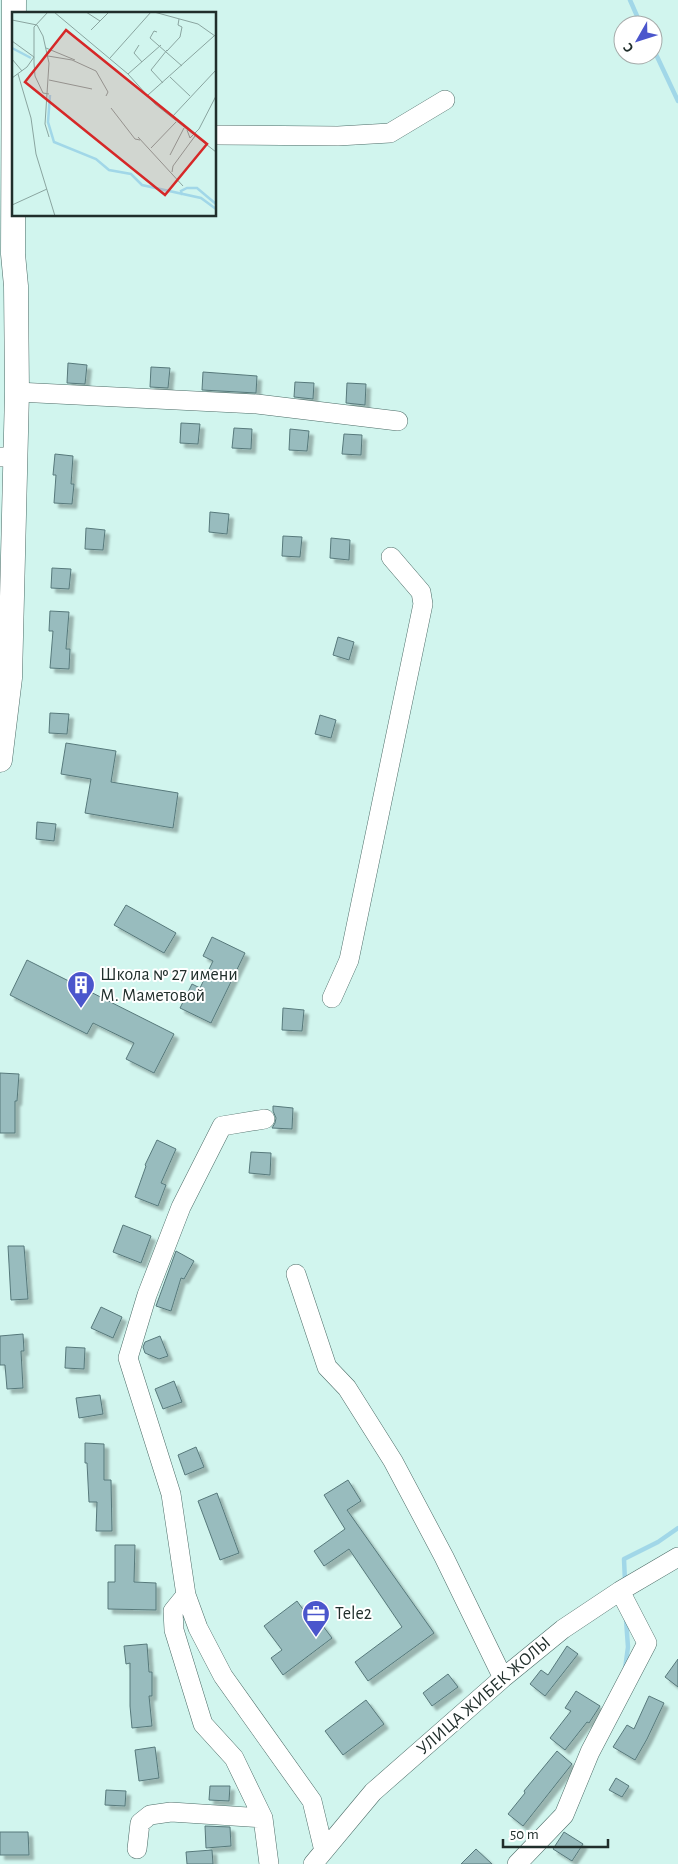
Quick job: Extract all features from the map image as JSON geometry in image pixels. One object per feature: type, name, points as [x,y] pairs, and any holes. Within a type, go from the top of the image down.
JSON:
[{"type":"main road","points":[[0,760],[10,678],[8,457],[17,392],[13,216]]},
{"type":"street","points":[[216,135],[338,136],[390,133],[444,100]]},
{"type":"street","points":[[17,392],[257,404],[398,421]]},
{"type":"street","points":[[332,998],[349,960],[423,604],[421,592],[391,557]]},
{"type":"street","points":[[265,1119],[222,1126],[181,1207],[147,1295],[128,1358],[171,1494],[186,1595],[198,1628],[223,1676],[312,1801],[318,1857]]},
{"type":"street","points":[[296,1274],[328,1367],[347,1388],[394,1460],[503,1678]]},
{"type":"street","name":"УЛИЦА ЖИБЕК ЖОЛЫ","points":[[318,1857],[373,1792],[503,1678],[563,1629],[620,1591],[678,1557]]},
{"type":"street","points":[[517,1864],[564,1815],[590,1752],[647,1643],[620,1591]]},
{"type":"street","points":[[186,1595],[173,1611],[174,1630],[203,1724],[234,1758],[263,1818],[270,1864]]},
{"type":"street","points":[[137,1849],[140,1823],[150,1815],[171,1812],[263,1818]]},
{"type":"building","points":[[68,363],[87,365],[85,384],[67,383]]},
{"type":"building","points":[[151,367],[170,368],[168,388],[150,387]]},
{"type":"building","points":[[203,372],[257,376],[256,393],[202,390]]},
{"type":"building","points":[[295,382],[314,383],[313,399],[294,397]]},
{"type":"building","points":[[347,383],[366,384],[365,405],[346,403]]},
{"type":"building","points":[[181,423],[200,424],[198,444],[180,443]]},
{"type":"building","points":[[234,428],[252,429],[251,449],[232,448]]},
{"type":"building","points":[[290,429],[309,431],[307,451],[289,450]]},
{"type":"building","points":[[344,434],[362,435],[361,455],[342,454]]},
{"type":"building","points":[[55,454],[73,456],[71,484],[74,484],[72,504],[54,503],[56,475],[53,475]]},
{"type":"building","points":[[210,512],[229,514],[227,534],[209,532]]},
{"type":"building","points":[[86,528],[105,530],[103,550],[85,549]]},
{"type":"building","points":[[283,536],[302,537],[300,557],[282,556]]},
{"type":"building","points":[[331,538],[350,540],[349,560],[330,558]]},
{"type":"building","points":[[52,568],[71,569],[69,589],[51,588]]},
{"type":"building","points":[[50,611],[69,612],[66,649],[70,649],[69,669],[50,668],[53,631],[49,631]]},
{"type":"building","points":[[338,637],[354,642],[349,660],[333,655]]},
{"type":"building","points":[[50,713],[69,714],[67,734],[49,733]]},
{"type":"building","points":[[320,715],[336,720],[331,738],[315,734]]},
{"type":"building","points":[[66,743],[116,751],[111,782],[178,793],[173,828],[85,813],[91,779],[61,774]]},
{"type":"building","points":[[37,822],[56,824],[54,841],[36,839]]},
{"type":"building","points":[[126,905],[176,933],[164,953],[114,925]]},
{"type":"building","points":[[212,937],[245,953],[211,1023],[180,1008],[192,984],[200,988],[213,961],[203,956]]},
{"type":"building","name":"Школа № 27 имени М. Маметовой","points":[[27,960],[174,1034],[154,1073],[126,1059],[134,1043],[93,1023],[87,1034],[10,995]]},
{"type":"building","points":[[283,1008],[304,1010],[302,1031],[282,1030]]},
{"type":"building","points":[[0,1073],[19,1074],[17,1101],[15,1101],[15,1133],[0,1133]]},
{"type":"building","points":[[273,1106],[293,1108],[292,1129],[272,1128],[276,1118]]},
{"type":"building","points":[[157,1140],[176,1149],[161,1183],[166,1185],[158,1206],[135,1197],[145,1165]]},
{"type":"building","points":[[251,1152],[271,1153],[270,1175],[249,1173]]},
{"type":"building","points":[[123,1225],[151,1236],[141,1263],[113,1252]]},
{"type":"building","points":[[8,1246],[24,1246],[28,1299],[11,1300]]},
{"type":"building","points":[[176,1251],[194,1261],[184,1279],[181,1278],[171,1311],[156,1306]]},
{"type":"building","points":[[101,1307],[122,1317],[113,1338],[91,1328]]},
{"type":"building","points":[[23,1334],[24,1351],[21,1351],[23,1388],[7,1389],[5,1365],[0,1365],[0,1336]]},
{"type":"building","points":[[160,1336],[168,1356],[159,1359],[145,1353],[143,1347],[145,1342]]},
{"type":"building","points":[[66,1347],[85,1348],[84,1369],[65,1368]]},
{"type":"building","points":[[174,1381],[182,1402],[163,1409],[155,1389]]},
{"type":"building","points":[[100,1395],[103,1414],[79,1418],[76,1398]]},
{"type":"building","points":[[85,1443],[104,1444],[104,1480],[111,1480],[112,1531],[96,1531],[97,1502],[89,1502]]},
{"type":"building","points":[[196,1447],[204,1467],[185,1475],[178,1455]]},
{"type":"building","points":[[348,1480],[361,1501],[347,1510],[434,1633],[368,1681],[355,1662],[402,1627],[349,1549],[324,1566],[314,1551],[345,1529],[324,1495]]},
{"type":"building","points":[[217,1493],[239,1553],[220,1560],[198,1501]]},
{"type":"building","points":[[115,1545],[135,1545],[134,1582],[156,1583],[156,1610],[108,1609],[108,1582],[115,1582]]},
{"type":"building","points":[[297,1601],[315,1626],[320,1622],[332,1638],[283,1675],[271,1658],[282,1650],[264,1626]]},
{"type":"building","points":[[147,1644],[149,1672],[152,1672],[152,1696],[149,1696],[152,1726],[132,1728],[130,1663],[126,1664],[124,1646]]},
{"type":"building","points":[[567,1646],[578,1654],[545,1696],[530,1684],[541,1670],[548,1675]]},
{"type":"building","points":[[678,1659],[678,1687],[665,1677]]},
{"type":"building","points":[[448,1674],[458,1687],[432,1706],[423,1693]]},
{"type":"building","points":[[576,1691],[600,1706],[589,1723],[587,1722],[565,1750],[550,1738],[571,1711],[565,1708]]},
{"type":"building","points":[[649,1696],[664,1703],[635,1760],[613,1747],[627,1725],[634,1729]]},
{"type":"building","points":[[366,1700],[384,1724],[343,1755],[325,1731]]},
{"type":"building","points":[[155,1747],[159,1778],[139,1781],[135,1750]]},
{"type":"building","points":[[557,1751],[572,1764],[523,1826],[508,1814]]},
{"type":"building","points":[[616,1778],[629,1786],[622,1797],[609,1790]]},
{"type":"building","points":[[210,1786],[230,1786],[229,1801],[209,1800]]},
{"type":"building","points":[[106,1790],[126,1791],[125,1806],[105,1805]]},
{"type":"building","points":[[205,1826],[230,1827],[231,1846],[206,1848]]},
{"type":"building","points":[[0,1832],[28,1832],[29,1855],[0,1855]]},
{"type":"building","points":[[564,1832],[583,1844],[572,1861],[553,1849]]},
{"type":"building","points":[[476,1849],[492,1864],[461,1864]]},
{"type":"building","points":[[212,1850],[213,1864],[187,1864],[186,1852]]},
{"type":"waterway","points":[[630,0],[637,15]]},
{"type":"waterway","points":[[661,65],[678,101]]},
{"type":"waterway","points":[[625,1582],[624,1559],[658,1542],[678,1528]]},
{"type":"waterway","points":[[625,1669],[628,1647],[626,1619]]},
{"type":"place","name":"Школа № 27 имени М. Маметовой","points":[[81,1009]]},
{"type":"place","name":"Tele2","points":[[316,1638]]}]
